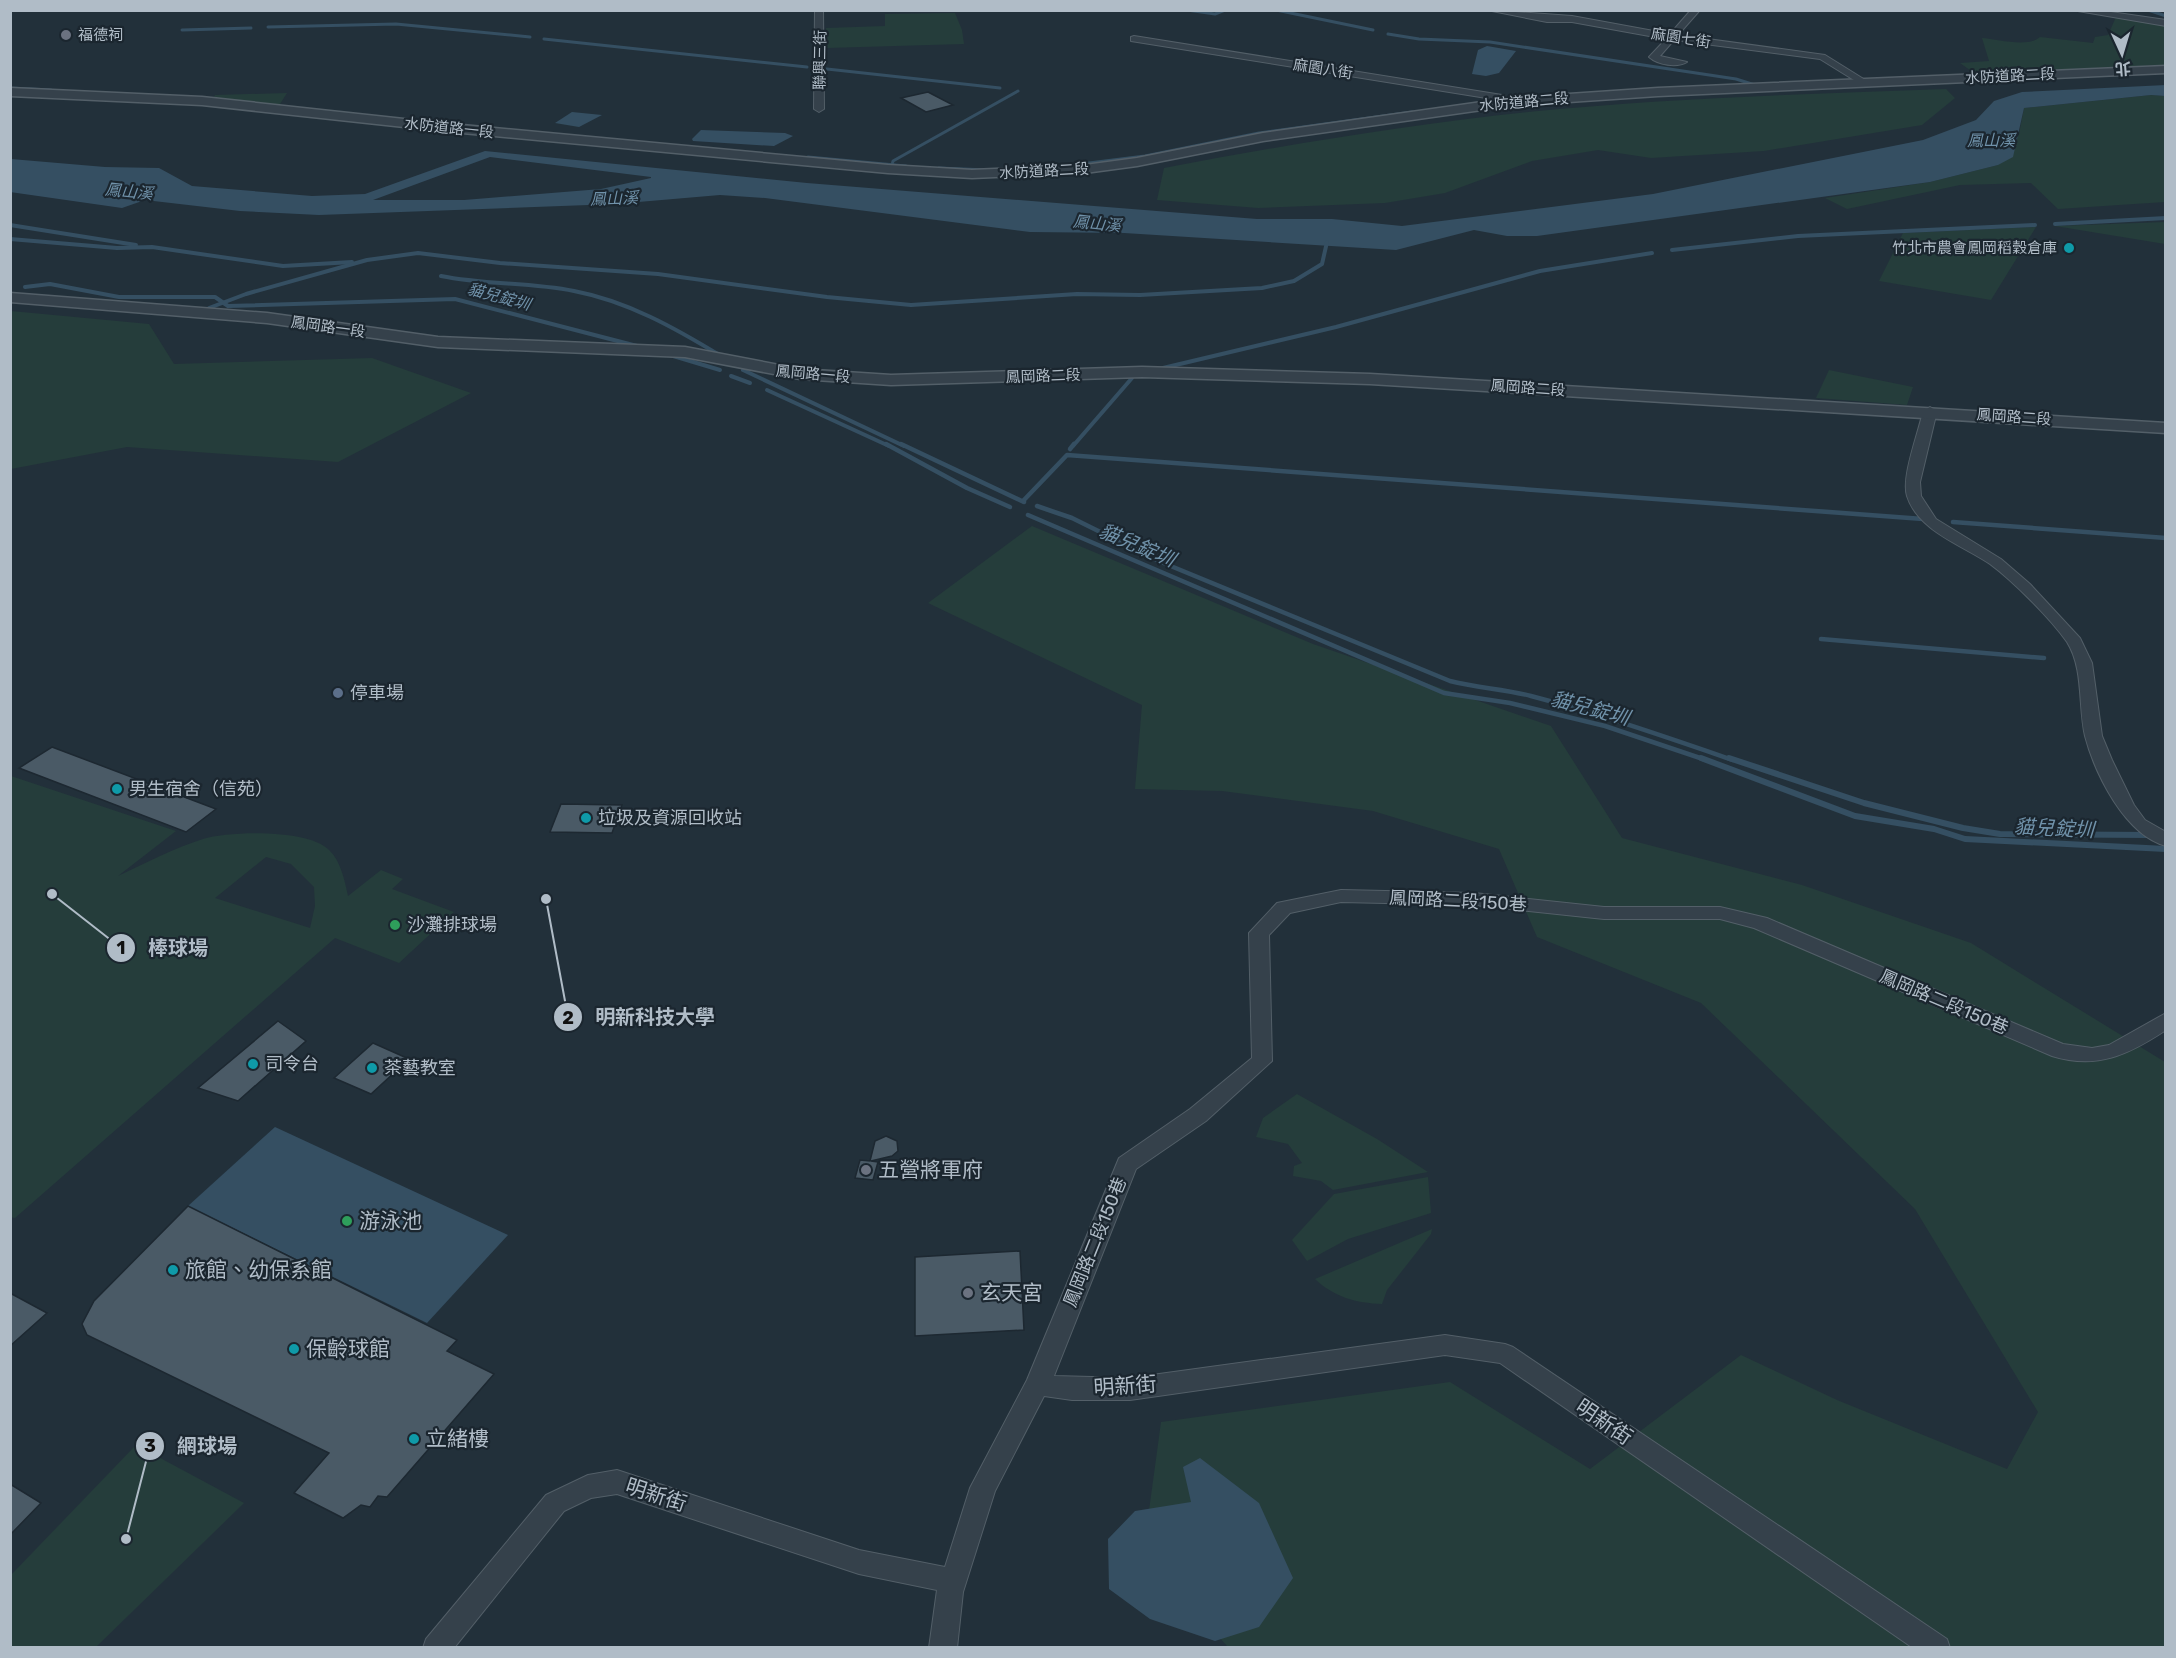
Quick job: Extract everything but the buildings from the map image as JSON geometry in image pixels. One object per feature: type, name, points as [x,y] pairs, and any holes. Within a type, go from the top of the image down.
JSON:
[{"type":"street","name":"聯興三街","points":[[819,10],[821,33],[819,109]]},
{"type":"street","name":"麻園七街","points":[[1491,10],[1547,19],[1584,20],[1672,37],[1822,57],[1862,81]]},
{"type":"street","points":[[1682,62],[1661,61],[1654,57],[1696,10]]},
{"type":"street","points":[[2076,10],[2166,23]]},
{"type":"street","name":"麻園八街","points":[[1134,39],[1506,100]]},
{"type":"street","name":"水防道路二段","points":[[888,169],[972,174],[1086,170],[1263,136],[1506,100],[1862,81],[2166,69]]},
{"type":"street","name":"水防道路一段","points":[[10,92],[202,101],[441,127],[888,169]]},
{"type":"street","name":"鳳岡路一段","points":[[10,297],[267,318],[438,342],[684,352],[800,374],[891,380]]},
{"type":"street","name":"鳳岡路二段","points":[[891,380],[1142,372],[1347,378],[1930,411],[2166,428]]},
{"type":"street","points":[[1930,411],[1913,482],[1914,496],[1930,522],[1996,562],[2025,587],[2074,641],[2084,663],[2094,736],[2126,807],[2139,824],[2166,840]]},
{"type":"street","name":"鳳岡路二段150巷","points":[[1038,1384],[1127,1164],[1198,1115],[1262,1061],[1262,983],[1258,933],[1284,908],[1341,896],[1474,899],[1604,913],[1720,913],[1760,923],[2059,1051],[2085,1057],[2114,1054],[2166,1020]]},
{"type":"street","name":"明新街","points":[[1038,1384],[1072,1389],[1130,1389],[1445,1345],[1505,1354],[1937,1647]]},
{"type":"street","points":[[943,1647],[953,1581],[983,1488],[1038,1384]]},
{"type":"street","name":"明新街","points":[[436,1647],[555,1503],[588,1487],[616,1482],[859,1562],[953,1581]]},
{"type":"green space","points":[[955,13],[962,30],[964,44],[827,48],[826,28],[885,26],[885,14]]},
{"type":"green space","points":[[2116,17],[2165,24],[2165,65],[1974,73],[1960,63],[1989,61],[1982,38],[2028,42],[2040,37],[2093,43],[2095,37],[2108,35]]},
{"type":"green space","points":[[1946,89],[1955,98],[1922,125],[1764,151],[1651,158],[1598,150],[1532,161],[1445,193],[1385,203],[1258,208],[1157,200],[1164,168],[1391,129],[1528,112],[1632,103]]},
{"type":"green space","points":[[287,93],[280,104],[274,105],[213,99],[215,95]]},
{"type":"green space","points":[[2151,95],[2165,96],[2165,202],[2058,209],[2031,183],[1960,185],[1847,209],[1825,198],[1930,182],[1998,165],[2019,134],[2024,108]]},
{"type":"green space","points":[[2165,222],[2165,244],[2055,226],[2056,226]]},
{"type":"green space","points":[[2036,227],[1991,300],[1879,281],[1903,233]]},
{"type":"green space","points":[[11,311],[149,324],[174,364],[372,358],[471,393],[338,462],[127,447],[11,469]]},
{"type":"green space","points":[[1829,370],[1913,387],[1907,405],[1816,398]]},
{"type":"green space","points":[[1032,526],[1313,644],[1551,726],[1622,838],[1802,885],[1971,943],[2165,1062],[2165,1647],[1228,1647],[1143,1555],[1161,1422],[1450,1382],[1590,1469],[1741,1355],[1837,1400],[2007,1469],[2038,1412],[1915,1209],[1701,1003],[1537,937],[1499,849],[1373,811],[1222,791],[1135,789],[1142,705],[928,603]]},
{"type":"green space","points":[[11,776],[176,831],[118,876],[171,851],[215,836],[249,833],[287,835],[319,843],[329,850],[344,878],[348,896],[381,870],[403,879],[392,889],[454,912],[399,963],[335,938],[15,1218],[10,1217]],"holes":[[[266,857],[291,864],[314,887],[315,906],[310,928],[215,898]]]},
{"type":"green space","points":[[1297,1094],[1377,1139],[1428,1172],[1333,1190],[1321,1181],[1293,1176],[1294,1166],[1302,1163],[1288,1144],[1256,1137],[1263,1118]]},
{"type":"green space","points":[[1428,1177],[1431,1213],[1348,1239],[1307,1261],[1292,1240],[1334,1194]]},
{"type":"green space","points":[[1432,1229],[1431,1234],[1387,1290],[1382,1304],[1346,1298],[1315,1279]]},
{"type":"green space","points":[[136,1445],[244,1503],[96,1647],[11,1647],[11,1575]]},
{"type":"water","points":[[1487,46],[1516,51],[1499,73],[1486,76],[1472,74],[1478,50]]},
{"type":"water","name":"鳳山溪","points":[[2166,85],[2165,96],[2151,95],[2024,108],[2013,157],[1998,165],[1930,182],[1537,236],[1507,236],[1474,230],[1396,250],[1124,233],[1030,232],[765,198],[720,195],[615,204],[319,215],[240,211],[145,200],[122,208],[10,192],[11,159],[105,167],[159,168],[192,186],[312,196],[365,194],[485,151],[807,183],[1257,219],[1332,219],[1402,226],[1653,194],[1923,140],[1976,120],[1994,101],[2022,92]],"holes":[[[490,157],[651,177],[601,189],[464,200],[373,200]]]},
{"type":"water","points":[[572,112],[602,115],[579,127],[555,123]]},
{"type":"water","points":[[701,130],[785,133],[793,136],[774,146],[693,141],[692,139]]},
{"type":"water","name":"游泳池","points":[[275,1127],[508,1235],[427,1323],[188,1206]]},
{"type":"water","points":[[1200,1458],[1259,1503],[1293,1578],[1259,1627],[1215,1641],[1150,1619],[1109,1589],[1108,1539],[1135,1511],[1191,1502],[1183,1467]]},
{"type":"waterway","points":[[1187,10],[1215,14],[1225,10]]},
{"type":"waterway","points":[[1276,10],[1373,30]]},
{"type":"waterway","points":[[2148,10],[2166,16]]},
{"type":"waterway","points":[[268,27],[396,24],[530,37]]},
{"type":"waterway","points":[[182,30],[251,28]]},
{"type":"waterway","points":[[1388,34],[1419,39],[1490,42],[1736,79],[1755,85]]},
{"type":"waterway","points":[[544,39],[807,67]]},
{"type":"waterway","points":[[827,69],[1000,88]]},
{"type":"waterway","points":[[10,88],[51,90]]},
{"type":"waterway","points":[[892,165],[893,161],[1018,91]]},
{"type":"waterway","points":[[1065,166],[1145,156],[1259,133],[1412,112]]},
{"type":"waterway","points":[[808,157],[892,165]]},
{"type":"waterway","points":[[892,165],[906,166]]},
{"type":"waterway","points":[[939,168],[987,170]]},
{"type":"waterway","points":[[2055,224],[2166,218]]},
{"type":"waterway","points":[[10,225],[136,245]]},
{"type":"waterway","points":[[1672,250],[1798,236],[2035,225]]},
{"type":"waterway","points":[[10,239],[117,248],[152,247],[283,266],[352,262]]},
{"type":"waterway","points":[[223,303],[367,260],[418,253],[500,263],[658,274],[827,297],[911,305],[1077,294],[1140,295],[1262,288],[1294,281],[1322,264],[1327,242]]},
{"type":"waterway","points":[[1163,368],[1336,327],[1540,271],[1652,253]]},
{"type":"waterway","points":[[441,276],[557,288],[613,301],[686,335],[721,356]]},
{"type":"waterway","points":[[25,287],[50,284],[119,297],[215,297],[223,303]]},
{"type":"waterway","name":"貓兒錠圳","points":[[223,303],[228,306],[455,299],[637,346]]},
{"type":"waterway","points":[[209,308],[223,303]]},
{"type":"waterway","name":"貓兒錠圳","points":[[670,355],[720,370]]},
{"type":"waterway","points":[[743,370],[904,446]]},
{"type":"waterway","name":"貓兒錠圳","points":[[731,376],[750,383]]},
{"type":"waterway","points":[[1073,446],[1132,378]]},
{"type":"waterway","name":"貓兒錠圳","points":[[767,390],[889,446]]},
{"type":"waterway","name":"貓兒錠圳","points":[[886,444],[967,488],[1010,507]]},
{"type":"waterway","points":[[901,444],[1024,502]]},
{"type":"waterway","points":[[1070,449],[1074,444]]},
{"type":"waterway","points":[[1023,501],[1067,455],[1923,519]]},
{"type":"waterway","points":[[1037,506],[1072,518],[1161,562],[1450,681],[1557,703],[1733,760]]},
{"type":"waterway","name":"貓兒錠圳","points":[[1028,515],[1444,693],[1510,703],[1605,726],[1706,760]]},
{"type":"waterway","points":[[1953,522],[2166,538]]},
{"type":"waterway","points":[[1821,639],[2044,658]]},
{"type":"waterway","name":"貓兒錠圳","points":[[1701,758],[1855,816],[1934,829],[1965,839],[2166,849]]},
{"type":"waterway","points":[[1729,758],[1864,803],[1963,828],[2000,834],[2151,835]]},
{"type":"place","name":"福德祠","points":[[66,35]]},
{"type":"place","name":"竹北市農會鳳岡稻穀倉庫","points":[[2069,248]]},
{"type":"place","name":"停車場","points":[[338,693]]},
{"type":"place","name":"男生宿舍（信苑）","points":[[117,789]]},
{"type":"place","name":"垃圾及資源回收站","points":[[586,818]]},
{"type":"place","name":"棒球場","points":[[52,894]]},
{"type":"place","name":"明新科技大學","points":[[546,899]]},
{"type":"place","name":"沙灘排球場","points":[[395,925]]},
{"type":"place","name":"司令台","points":[[253,1064]]},
{"type":"place","name":"茶藝教室","points":[[372,1068]]},
{"type":"place","name":"五營將軍府","points":[[866,1170]]},
{"type":"place","name":"游泳池","points":[[347,1221]]},
{"type":"place","name":"旅館、幼保系館","points":[[173,1270]]},
{"type":"place","name":"玄天宮","points":[[968,1293]]},
{"type":"place","name":"保齡球館","points":[[294,1349]]},
{"type":"place","name":"立緒樓","points":[[414,1439]]},
{"type":"place","name":"網球場","points":[[126,1539]]}]
